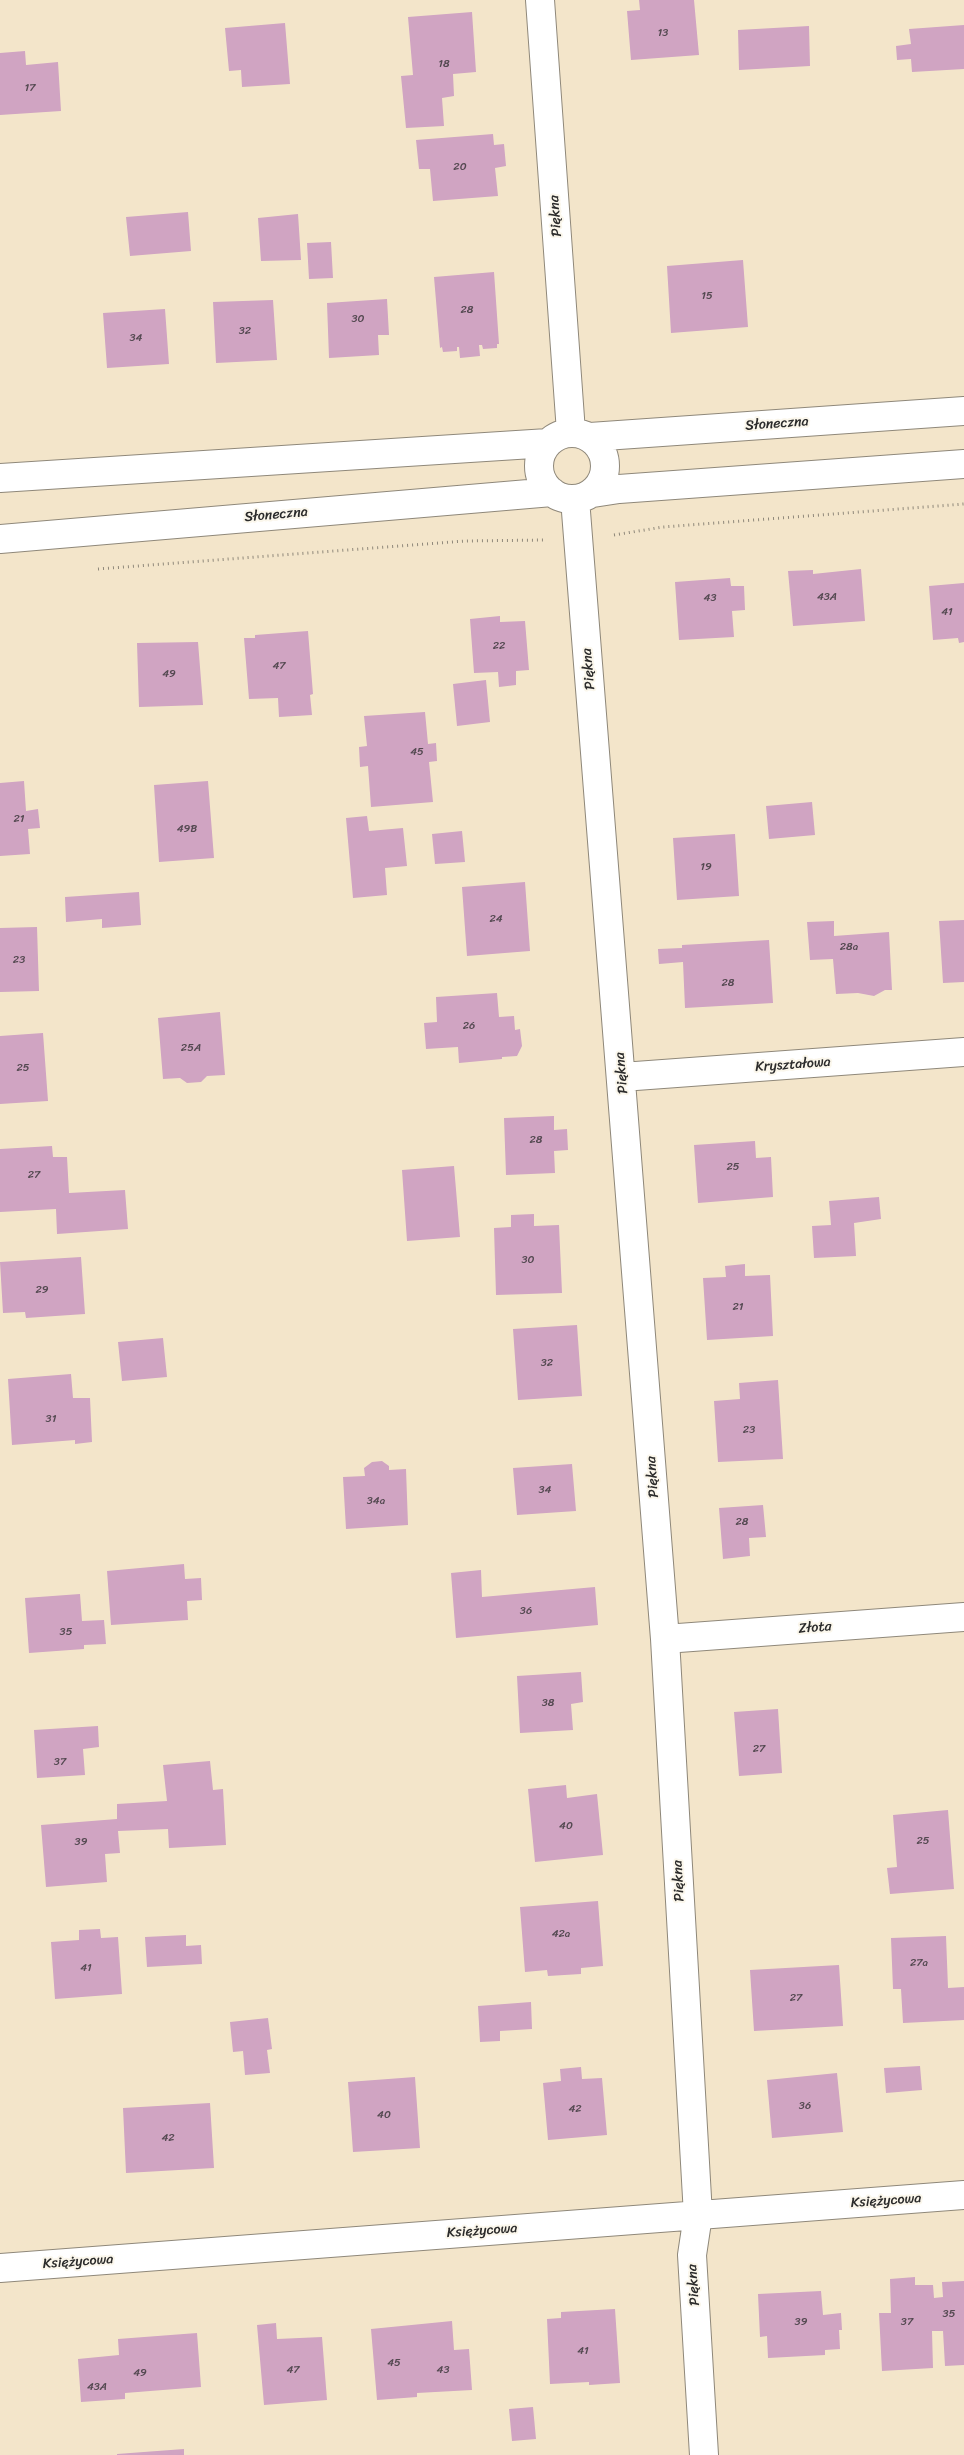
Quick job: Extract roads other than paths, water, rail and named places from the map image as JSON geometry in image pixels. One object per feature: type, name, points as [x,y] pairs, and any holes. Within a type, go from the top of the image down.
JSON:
[{"type":"street","name":"Piękna","points":[[540,0],[570,437]]},
{"type":"street","name":"Słoneczna","points":[[0,478],[964,411]]},
{"type":"street","points":[[570,437],[598,444],[606,464],[605,475],[600,485],[573,495],[544,484],[539,474],[538,462],[542,451],[570,437]]},
{"type":"street","name":"Słoneczna","points":[[0,538],[573,495],[628,488],[964,464]]},
{"type":"street","name":"Piękna","points":[[573,495],[622,1077],[665,1639],[698,2215],[692,2255],[704,2455]]},
{"type":"street","name":"Kryształowa","points":[[622,1077],[964,1052]]},
{"type":"street","name":"Złota","points":[[665,1639],[964,1617]]},
{"type":"street","name":"Księżycowa","points":[[0,2268],[964,2194]]}]
